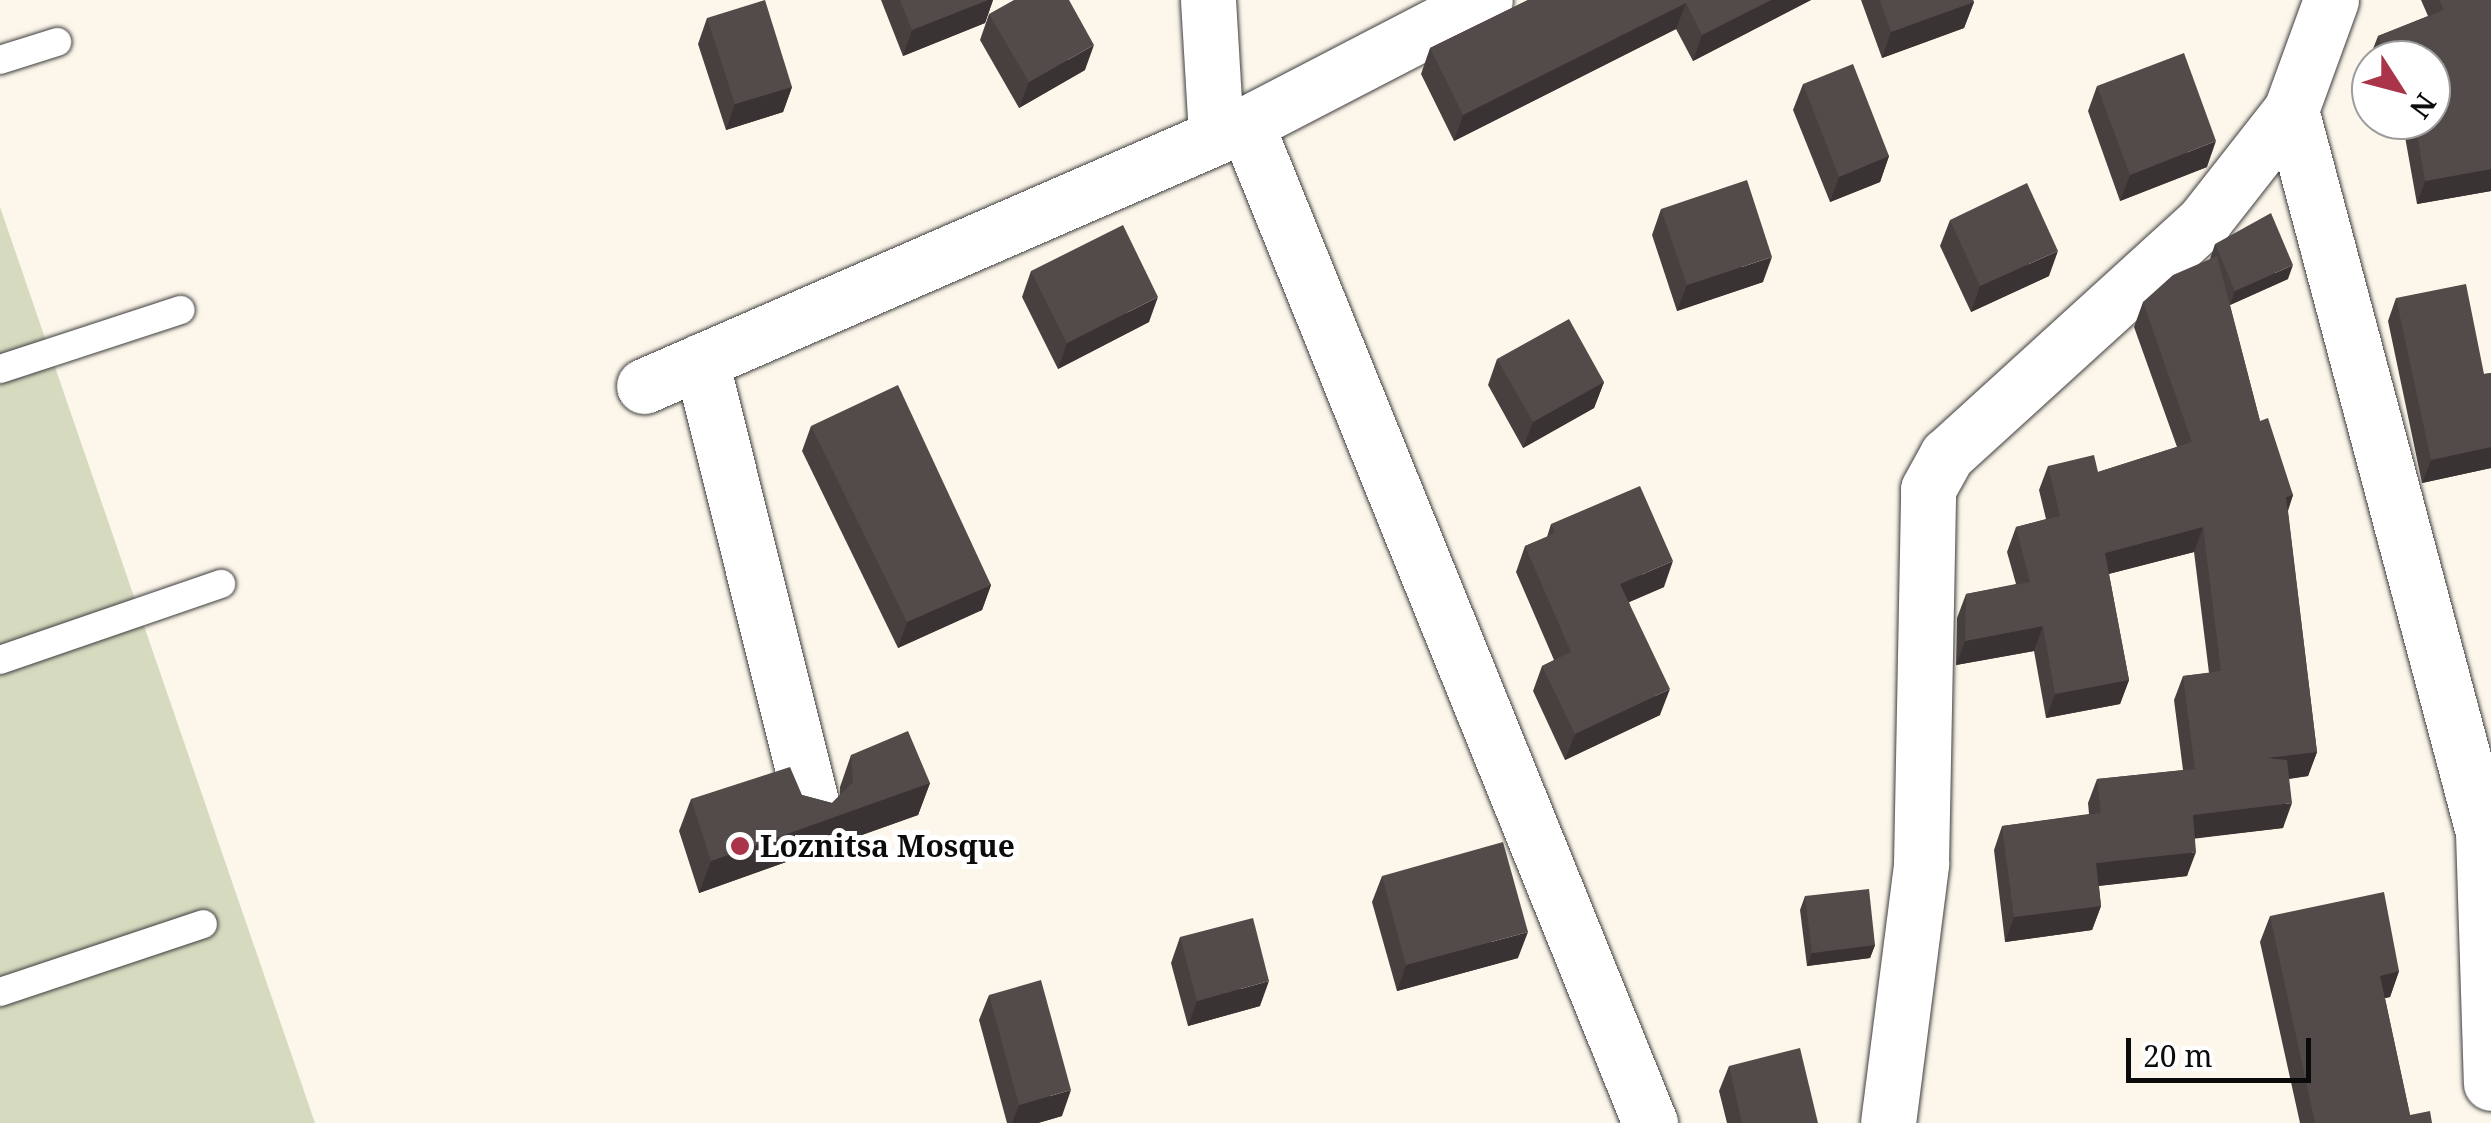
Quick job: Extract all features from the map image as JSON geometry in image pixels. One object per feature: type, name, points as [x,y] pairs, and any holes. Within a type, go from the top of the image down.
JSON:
[{"type":"street","points":[[1208,0],[1231,129],[1650,1123]]},
{"type":"street","points":[[644,386],[1231,129],[1485,0]]},
{"type":"street","points":[[1888,1123],[1921,864],[1928,490],[1947,455],[2204,221],[2292,110],[2331,0]]},
{"type":"street","points":[[2292,110],[2482,832],[2491,1083]]},
{"type":"street","points":[[701,361],[812,805]]},
{"type":"lane","points":[[0,60],[57,42]]},
{"type":"lane","points":[[0,370],[182,310]]},
{"type":"lane","points":[[0,660],[220,584]]},
{"type":"lane","points":[[0,992],[204,924]]},
{"type":"green space","points":[[0,207],[315,1123],[0,1123]]},
{"type":"building","points":[[765,0],[792,87],[735,104],[707,18]]},
{"type":"building","points":[[900,0],[988,0],[912,30]]},
{"type":"building","points":[[1014,0],[1069,0],[1094,45],[1029,82],[989,14]]},
{"type":"building","points":[[1528,0],[1771,0],[1702,35],[1686,3],[1463,115],[1430,48]]},
{"type":"building","points":[[1880,0],[1973,0],[1974,2],[1891,32]]},
{"type":"building","points":[[2439,0],[2491,0],[2491,169],[2425,181],[2418,140],[2451,140],[2451,40],[2380,40],[2378,36],[2444,10]]},
{"type":"building","points":[[2184,53],[2216,141],[2130,175],[2097,86]]},
{"type":"building","points":[[1853,64],[1889,156],[1839,177],[1803,84]]},
{"type":"building","points":[[1747,180],[1772,257],[1687,285],[1661,209]]},
{"type":"building","points":[[2027,183],[2058,251],[1980,286],[1950,220]]},
{"type":"building","points":[[2271,213],[2293,265],[2235,291],[2215,244]]},
{"type":"building","points":[[1123,225],[1158,297],[1067,343],[1031,271]]},
{"type":"building","points":[[2217,256],[2260,421],[2268,418],[2293,495],[2286,497],[2317,752],[2266,758],[2287,760],[2292,803],[2193,815],[2196,852],[2096,863],[2101,906],[2014,917],[2002,826],[2101,813],[2097,779],[2195,769],[2183,676],[2221,671],[2203,527],[2105,553],[2129,680],[2055,694],[2043,626],[1965,641],[1966,594],[2030,582],[2016,527],[2060,516],[2048,466],[2094,455],[2098,472],[2192,442],[2143,302],[2173,275]]},
{"type":"building","points":[[2466,284],[2484,374],[2491,373],[2491,447],[2431,460],[2396,298]]},
{"type":"building","points":[[1569,319],[1604,382],[1533,422],[1497,359]]},
{"type":"building","points":[[898,385],[991,585],[907,622],[811,426]]},
{"type":"building","points":[[1640,486],[1673,561],[1620,584],[1670,689],[1575,734],[1542,666],[1571,652],[1525,546],[1555,533],[1551,524]]},
{"type":"building","points":[[908,731],[930,783],[711,861],[691,799],[790,767],[802,795],[832,803],[853,782],[851,755]]},
{"type":"building","points":[[1503,842],[1528,932],[1406,965],[1382,876]]},
{"type":"building","points":[[1869,889],[1875,945],[1812,953],[1805,896]]},
{"type":"building","points":[[2384,892],[2399,971],[2380,976],[2410,1115],[2430,1111],[2432,1123],[2315,1123],[2270,916]]},
{"type":"building","points":[[1253,918],[1269,981],[1197,1001],[1180,937]]},
{"type":"building","points":[[1041,980],[1071,1090],[1019,1105],[989,995]]},
{"type":"building","points":[[1800,1048],[1818,1123],[1742,1123],[1729,1066]]},
{"type":"place","name":"Loznitsa Mosque","points":[[740,846]]}]
